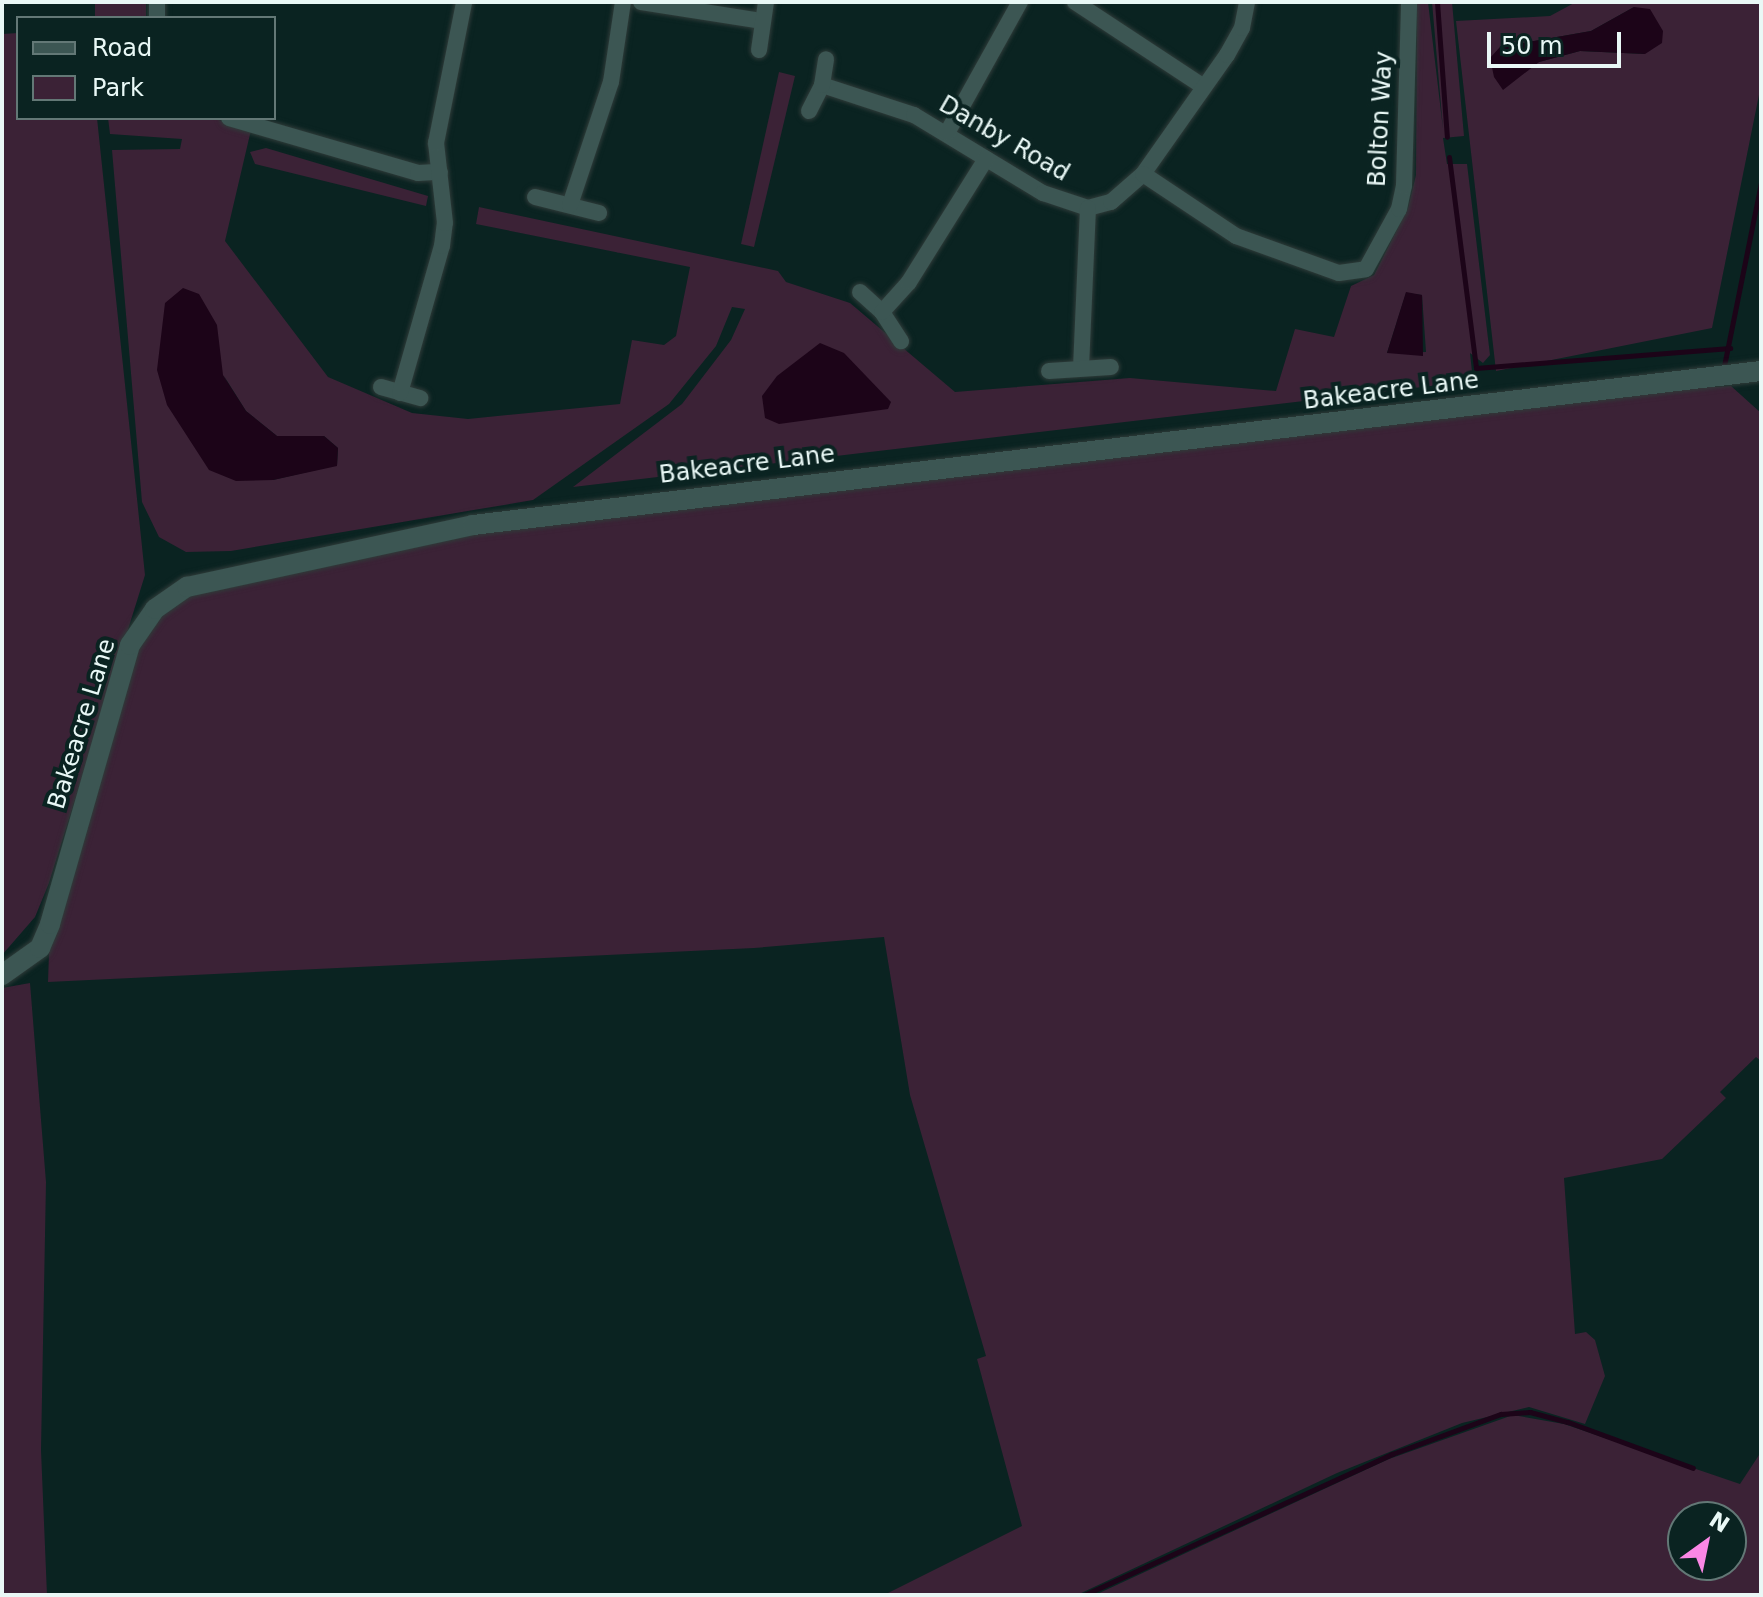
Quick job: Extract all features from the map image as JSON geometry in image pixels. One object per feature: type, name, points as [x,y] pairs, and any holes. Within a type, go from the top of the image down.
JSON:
[{"type":"street","points":[[400,393],[442,246],[439,115],[465,2]]},
{"type":"street","points":[[570,205],[611,82],[623,2]]},
{"type":"street","points":[[641,2],[763,21]]},
{"type":"street","points":[[759,50],[766,2]]},
{"type":"street","points":[[947,133],[1020,2]]},
{"type":"street","points":[[1075,2],[1204,87]]},
{"type":"street","name":"Danby Road","points":[[822,85],[892,106],[947,133],[1043,193],[1088,208],[1111,202],[1143,174],[1242,28],[1247,2]]},
{"type":"street","name":"Bolton Way","points":[[1143,174],[1183,205],[1248,241],[1339,273],[1366,269],[1399,209],[1404,185],[1409,2]]},
{"type":"street","points":[[809,111],[822,85],[826,59]]},
{"type":"street","points":[[236,120],[418,173],[440,172]]},
{"type":"street","points":[[882,312],[909,282],[986,159]]},
{"type":"street","points":[[535,197],[599,213]]},
{"type":"street","points":[[1081,368],[1088,208]]},
{"type":"street","points":[[860,292],[882,312],[901,341]]},
{"type":"street","points":[[1049,371],[1111,367]]},
{"type":"street","name":"Bakeacre Lane","points":[[2,975],[40,948],[50,924],[130,645],[155,609],[187,587],[473,525],[1761,371]]},
{"type":"street","points":[[381,387],[420,398]]},
{"type":"green space","points":[[95,2],[146,2],[146,16],[95,16]]},
{"type":"green space","points":[[1417,2],[1428,2],[1443,129],[1432,2],[1452,2],[1464,136],[1443,138],[1447,164],[1467,164],[1490,355],[1483,363],[1470,353],[1473,381],[573,487],[682,404],[731,340],[745,309],[732,307],[716,346],[669,404],[533,500],[231,551],[186,552],[159,537],[142,502],[112,150],[180,149],[182,139],[110,134],[108,120],[219,120],[251,130],[225,241],[328,377],[412,413],[468,419],[620,404],[632,340],[664,345],[676,336],[690,267],[476,224],[479,207],[778,271],[786,282],[850,303],[955,392],[1130,378],[1276,391],[1295,329],[1334,337],[1351,286],[1374,275],[1408,208],[1416,175]],"holes":[[[1406,293],[1422,295],[1426,352],[1387,353]],[[224,376],[246,411],[277,436],[324,436],[338,448],[337,465],[273,480]]]},
{"type":"green space","points":[[1576,2],[1761,2],[1761,85],[1712,328],[1496,371],[1456,21],[1550,16]],"holes":[[[1634,7],[1645,54],[1580,51],[1539,62],[1519,74],[1500,47],[1591,31]]]},
{"type":"green space","points":[[16,33],[16,120],[97,120],[145,575],[49,883],[35,917],[2,955],[2,34]]},
{"type":"green space","points":[[779,72],[795,76],[754,247],[741,244]]},
{"type":"green space","points":[[266,148],[428,196],[426,206],[255,164],[250,152]]},
{"type":"green space","points":[[1713,377],[1715,387],[1731,386],[1761,413],[1761,1061],[1756,1057],[1720,1092],[1726,1098],[1662,1159],[1564,1178],[1575,1334],[1586,1332],[1595,1340],[1605,1376],[1585,1424],[1529,1407],[1462,1423],[1337,1473],[1077,1595],[884,1595],[1022,1526],[977,1359],[986,1356],[910,1095],[884,937],[754,948],[48,982],[50,924],[130,645],[171,596],[412,536]]},
{"type":"green space","points":[[30,983],[46,1182],[41,1450],[47,1595],[2,1595],[2,988]]},
{"type":"green space","points":[[1513,1415],[1564,1424],[1740,1484],[1761,1452],[1761,1595],[1095,1595],[1389,1459]]},
{"type":"shaded area","points":[[1634,7],[1650,9],[1663,31],[1662,43],[1645,54],[1580,51],[1539,62],[1503,90],[1494,77],[1490,58],[1500,47],[1591,31]]},
{"type":"shaded area","points":[[183,288],[199,294],[217,325],[223,375],[246,411],[277,436],[324,436],[338,448],[337,466],[273,480],[236,481],[209,470],[167,405],[157,370],[165,303]]},
{"type":"shaded area","points":[[1406,292],[1422,295],[1423,356],[1387,353]]},
{"type":"shaded area","points":[[820,343],[844,353],[891,402],[888,409],[779,424],[765,418],[762,396],[777,376]]},
{"type":"waterway","points":[[1437,2],[1447,137]]},
{"type":"waterway","points":[[1449,157],[1476,368],[1730,348]]},
{"type":"waterway","points":[[1724,366],[1761,182]]},
{"type":"waterway","points":[[1084,1595],[1392,1454],[1501,1414],[1530,1412],[1568,1422],[1693,1468]]}]
